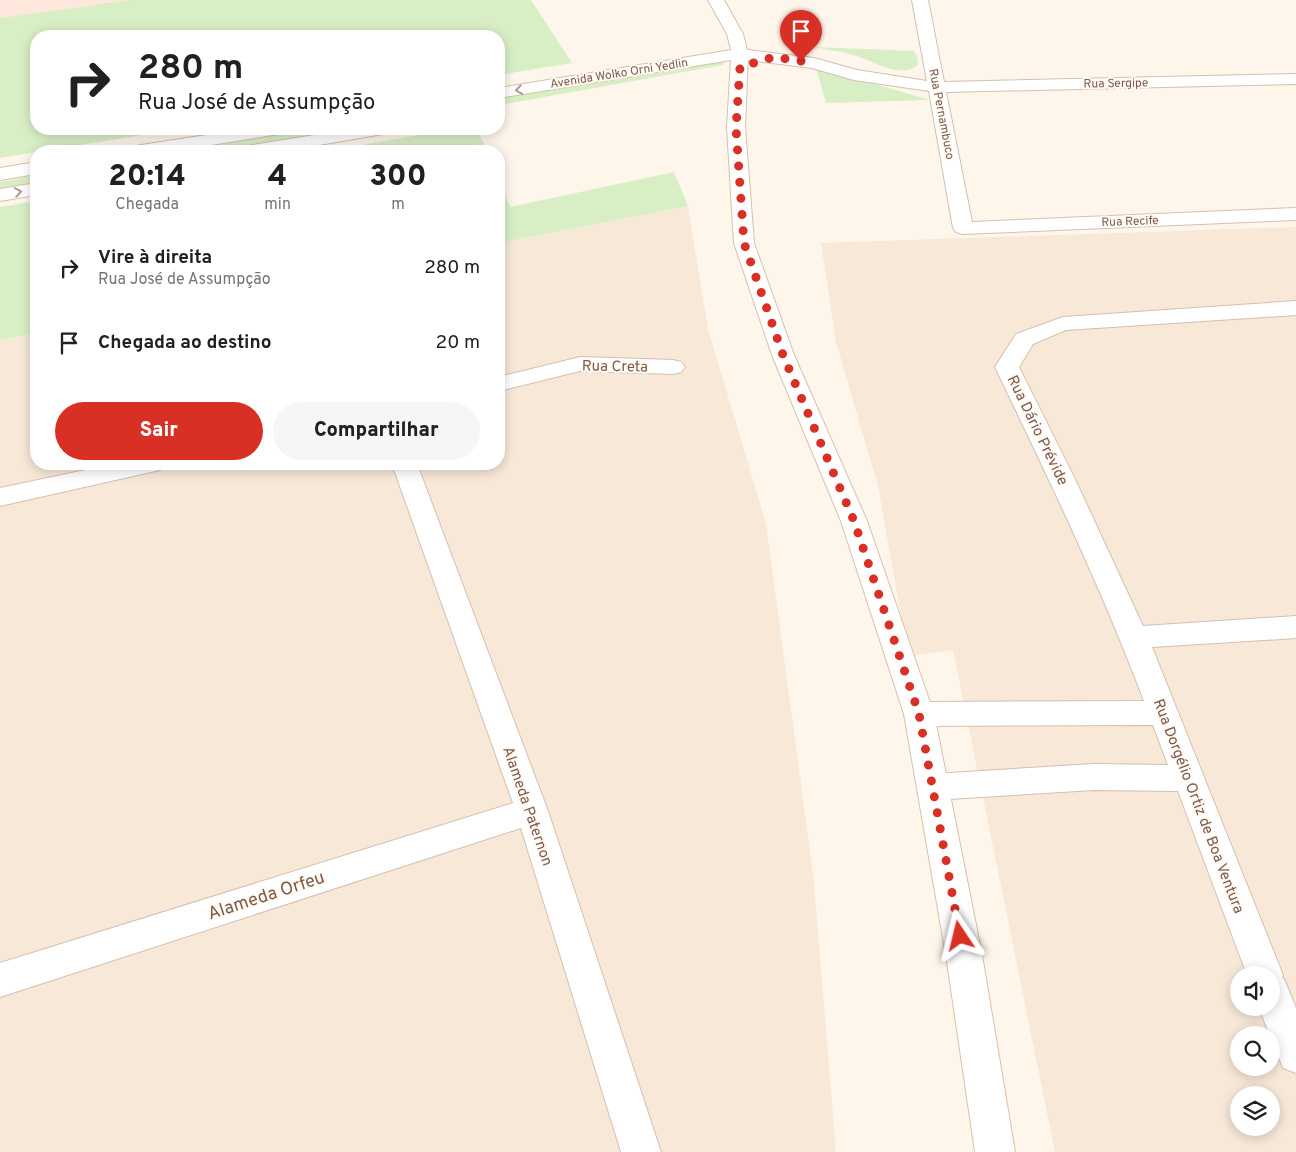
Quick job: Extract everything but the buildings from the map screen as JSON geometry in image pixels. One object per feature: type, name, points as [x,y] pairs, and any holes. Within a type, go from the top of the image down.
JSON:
[{"type":"street","points":[[716,0],[735,34],[740,60],[736,128],[744,243],[783,355],[854,521],[919,714],[964,955],[995,1152]]},
{"type":"street","name":"Rua Pernambuco","points":[[920,0],[963,228]]},
{"type":"street","name":"Rua Sergipe","points":[[740,60],[774,57],[814,63],[854,75],[936,87],[1296,79]]},
{"type":"street","name":"Avenida Wolko Orni Yedlin","points":[[505,92],[740,60]]},
{"type":"street","name":"Avenida Wolko Orni Yedlin","points":[[505,107],[740,60]]},
{"type":"street","points":[[179,145],[241,135]]},
{"type":"street","points":[[288,145],[348,135]]},
{"type":"street","points":[[0,174],[30,169]]},
{"type":"street","points":[[0,195],[30,190]]},
{"type":"street","name":"Rua Recife","points":[[963,228],[1296,214]]},
{"type":"street","name":"Rua Dário Prévide","points":[[1134,637],[1061,476],[1007,367],[1024,339],[1062,324],[1296,308]]},
{"type":"street","name":"Rua Creta","points":[[505,383],[580,364],[673,367]]},
{"type":"street","points":[[0,498],[125,470]]},
{"type":"street","name":"Alameda Paternon","points":[[406,470],[532,811],[641,1152]]},
{"type":"street","points":[[1134,637],[1296,627]]},
{"type":"street","name":"Rua Dorgélio Ortiz de Boa Ventura","points":[[1134,637],[1261,966]]},
{"type":"street","points":[[919,714],[1163,713]]},
{"type":"street","points":[[933,787],[1094,777],[1188,778]]},
{"type":"street","name":"Alameda Orfeu","points":[[0,980],[532,811]]},
{"type":"street","points":[[1280,1015],[1296,1055]]},
{"type":"shaded area","points":[[0,0],[130,0],[0,18]]},
{"type":"shaded area","points":[[688,206],[708,329],[766,524],[813,873],[836,1152],[0,1152],[0,340],[30,334],[30,470],[505,470],[505,242]]},
{"type":"shaded area","points":[[1296,227],[1296,1152],[1055,1152],[953,650],[908,656],[878,486],[836,342],[821,243]]},
{"type":"green space","points":[[130,0],[531,0],[572,63],[505,74],[505,30],[30,30],[30,135],[142,135],[80,145],[30,145],[30,153],[0,158],[0,18]]},
{"type":"green space","points":[[814,47],[914,51],[918,60],[917,66],[909,69],[893,70],[861,57]]},
{"type":"green space","points":[[717,60],[723,62],[723,65],[505,104],[505,96]]},
{"type":"green space","points":[[816,67],[930,100],[826,103]]},
{"type":"green space","points":[[275,135],[323,135],[264,145],[215,145]]},
{"type":"green space","points":[[420,135],[480,135],[484,145],[360,145]]},
{"type":"green space","points":[[674,172],[688,206],[505,242],[505,195],[510,207]]},
{"type":"green space","points":[[30,176],[30,185],[0,191],[0,182]]},
{"type":"green space","points":[[30,202],[30,334],[0,340],[0,207]]},
{"type":"route","points":[[801,61],[774,57],[740,67],[736,128],[744,243],[783,355],[854,521],[919,714],[960,936]]}]
